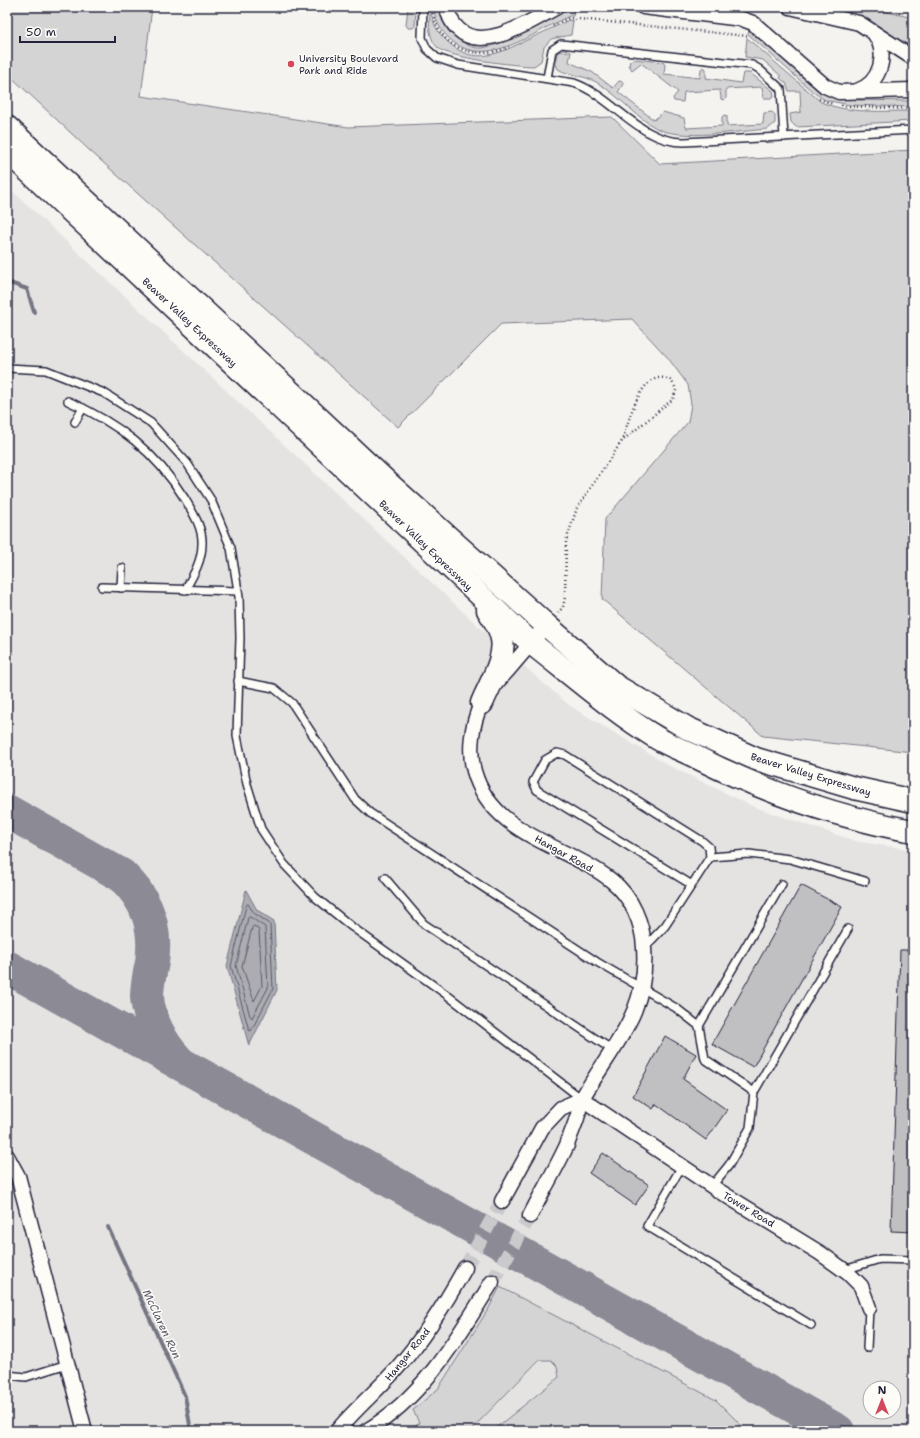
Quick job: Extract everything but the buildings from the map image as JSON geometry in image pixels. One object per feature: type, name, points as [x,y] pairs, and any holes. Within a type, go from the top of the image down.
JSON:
[{"type":"highway","name":"Beaver Valley Expressway","points":[[7,127],[382,477],[616,686],[687,728],[756,759],[854,788],[913,801]]},
{"type":"highway","name":"Beaver Valley Expressway","points":[[7,151],[531,643],[603,700],[658,738],[732,775],[823,808],[876,823],[913,831]]},
{"type":"highway","points":[[479,595],[499,629],[503,643],[500,658],[482,703]]},
{"type":"street","points":[[447,7],[452,21],[461,32],[480,39],[497,36],[557,7]]},
{"type":"street","points":[[643,7],[742,18],[753,23],[825,86],[839,92],[913,90]]},
{"type":"street","points":[[790,7],[851,20],[871,30],[913,58]]},
{"type":"street","points":[[855,92],[866,88],[872,82],[879,71],[882,62],[881,46],[871,30]]},
{"type":"street","name":"Hangar Road","points":[[530,1216],[567,1145],[577,1118],[582,1098],[614,1051],[633,1013],[644,975],[644,948],[642,934],[634,909],[621,889],[612,881],[514,825],[486,800],[477,783],[471,755],[475,723],[482,703],[546,625]]},
{"type":"street","points":[[502,1201],[542,1128],[561,1108],[582,1098]]},
{"type":"street","name":"Tower Road","points":[[582,1098],[712,1186],[820,1253],[844,1270],[861,1286],[865,1293],[869,1308]]},
{"type":"street","points":[[7,1156],[18,1176],[85,1431]]},
{"type":"street","name":"Hangar Road","points":[[337,1431],[412,1351],[465,1268]]},
{"type":"street","points":[[366,1431],[379,1423],[396,1408],[436,1368],[456,1341],[492,1282]]},
{"type":"lane","points":[[423,7],[422,38],[427,49],[437,58],[458,65],[574,83],[591,90],[650,134],[669,141],[684,142],[913,130]]},
{"type":"lane","points":[[547,78],[552,50],[561,44],[752,65],[759,69],[781,89],[784,137]]},
{"type":"lane","points":[[7,368],[46,370],[104,393],[151,423],[187,463],[211,500],[231,548],[238,591],[240,638],[237,736],[247,784],[261,829],[284,864],[314,897],[352,927],[447,995],[582,1098]]},
{"type":"lane","points":[[68,401],[119,428],[143,448],[174,482],[189,505],[198,525],[202,545],[197,568],[186,590]]},
{"type":"lane","points":[[74,422],[83,408]]},
{"type":"lane","points":[[122,568],[122,588]]},
{"type":"lane","points":[[102,587],[238,591]]},
{"type":"lane","points":[[238,681],[274,688],[292,703],[355,799],[370,813],[597,962],[642,986],[676,1008],[699,1026]]},
{"type":"lane","points":[[644,948],[665,926],[692,885],[710,857],[709,847],[702,841],[565,755],[557,753],[545,760],[533,782],[537,790],[692,885]]},
{"type":"lane","points":[[710,857],[749,854],[790,859],[865,881]]},
{"type":"lane","points":[[385,878],[424,924],[614,1051]]},
{"type":"lane","points":[[754,1092],[705,1059],[699,1026],[782,884]]},
{"type":"lane","points":[[712,1186],[729,1165],[750,1128],[754,1092],[848,929]]},
{"type":"lane","points":[[682,1166],[647,1226],[811,1325]]},
{"type":"lane","points":[[844,1270],[880,1259],[913,1260]]},
{"type":"lane","name":"Tower Road","points":[[867,1348],[869,1308]]},
{"type":"lane","points":[[7,1375],[26,1377],[67,1364]]},
{"type":"path","points":[[546,625],[560,612],[565,603],[565,551],[573,518],[588,490],[622,441],[644,386],[652,379],[669,379],[676,390],[673,399],[622,441]]},
{"type":"shaded area","points":[[7,7],[152,7],[141,96],[348,127],[612,117],[660,164],[913,150],[913,752],[763,736],[602,599],[605,519],[688,422],[691,404],[688,385],[668,358],[632,319],[501,324],[398,427],[88,149],[7,73]]},
{"type":"shaded area","points":[[408,7],[416,8],[415,26],[413,28],[408,28],[406,25]]},
{"type":"shaded area","points":[[431,7],[433,22],[441,35],[458,50],[477,56],[497,53],[569,20],[573,21],[571,35],[551,39],[544,47],[541,61],[534,66],[513,65],[469,58],[445,52],[434,44],[430,34]]},
{"type":"shaded area","points":[[434,7],[439,7],[444,24],[452,35],[465,44],[479,48],[494,45],[517,36],[551,17],[574,8],[573,16],[563,19],[521,41],[492,51],[477,51],[463,48],[447,36],[441,29],[434,11]]},
{"type":"shaded area","points":[[820,7],[866,7],[913,18],[913,51],[865,18]]},
{"type":"shaded area","points":[[749,29],[829,96],[857,100],[913,101],[913,107],[850,105],[825,100],[813,92],[748,34]]},
{"type":"shaded area","points":[[747,38],[821,102],[832,106],[854,110],[913,111],[913,121],[796,127],[791,122],[790,114],[801,112],[800,91],[789,91],[786,83],[780,78],[781,76],[763,60],[745,57]]},
{"type":"shaded area","points":[[558,52],[571,52],[569,62],[592,72],[613,88],[619,81],[623,82],[618,92],[654,120],[663,112],[684,118],[686,128],[722,126],[722,117],[724,115],[727,116],[727,126],[763,124],[764,113],[772,112],[775,115],[775,123],[768,129],[727,133],[695,135],[667,132],[648,123],[613,94],[593,80],[558,69],[556,56]]},
{"type":"shaded area","points":[[634,59],[663,62],[665,65],[664,74],[700,78],[701,69],[704,67],[706,69],[706,78],[741,83],[743,73],[750,73],[773,91],[774,96],[771,98],[764,98],[762,87],[726,89],[726,98],[724,100],[721,99],[720,90],[684,92],[683,102],[674,101],[673,98],[678,92],[641,63],[632,70],[629,65],[630,61]]},
{"type":"shaded area","points":[[7,186],[477,625],[570,706],[668,765],[754,807],[855,841],[913,850],[913,1431],[7,1431]]},
{"type":"shaded area","points":[[500,1287],[716,1400],[747,1431],[492,1431],[559,1377],[557,1366],[551,1360],[539,1360],[470,1431],[410,1431],[419,1423],[413,1410],[438,1389],[489,1308]]},
{"type":"water","points":[[246,890],[257,910],[274,921],[277,990],[249,1046],[227,966]]},
{"type":"waterway","name":"McClaren Run","points":[[7,282],[27,289],[34,312]]},
{"type":"waterway","name":"McClaren Run","points":[[108,1227],[185,1396],[191,1431]]},
{"type":"taxiway","points":[[7,811],[121,875],[138,894],[148,914],[153,937],[152,962],[147,992],[150,1013],[161,1039],[178,1061]]},
{"type":"taxiway","points":[[7,967],[838,1431]]},
{"type":"tunnel","points":[[465,1268],[502,1201]]},
{"type":"tunnel","points":[[492,1282],[530,1216]]},
{"type":"place","name":"University Boulevard Park and Ride","points":[[291,64]]}]
